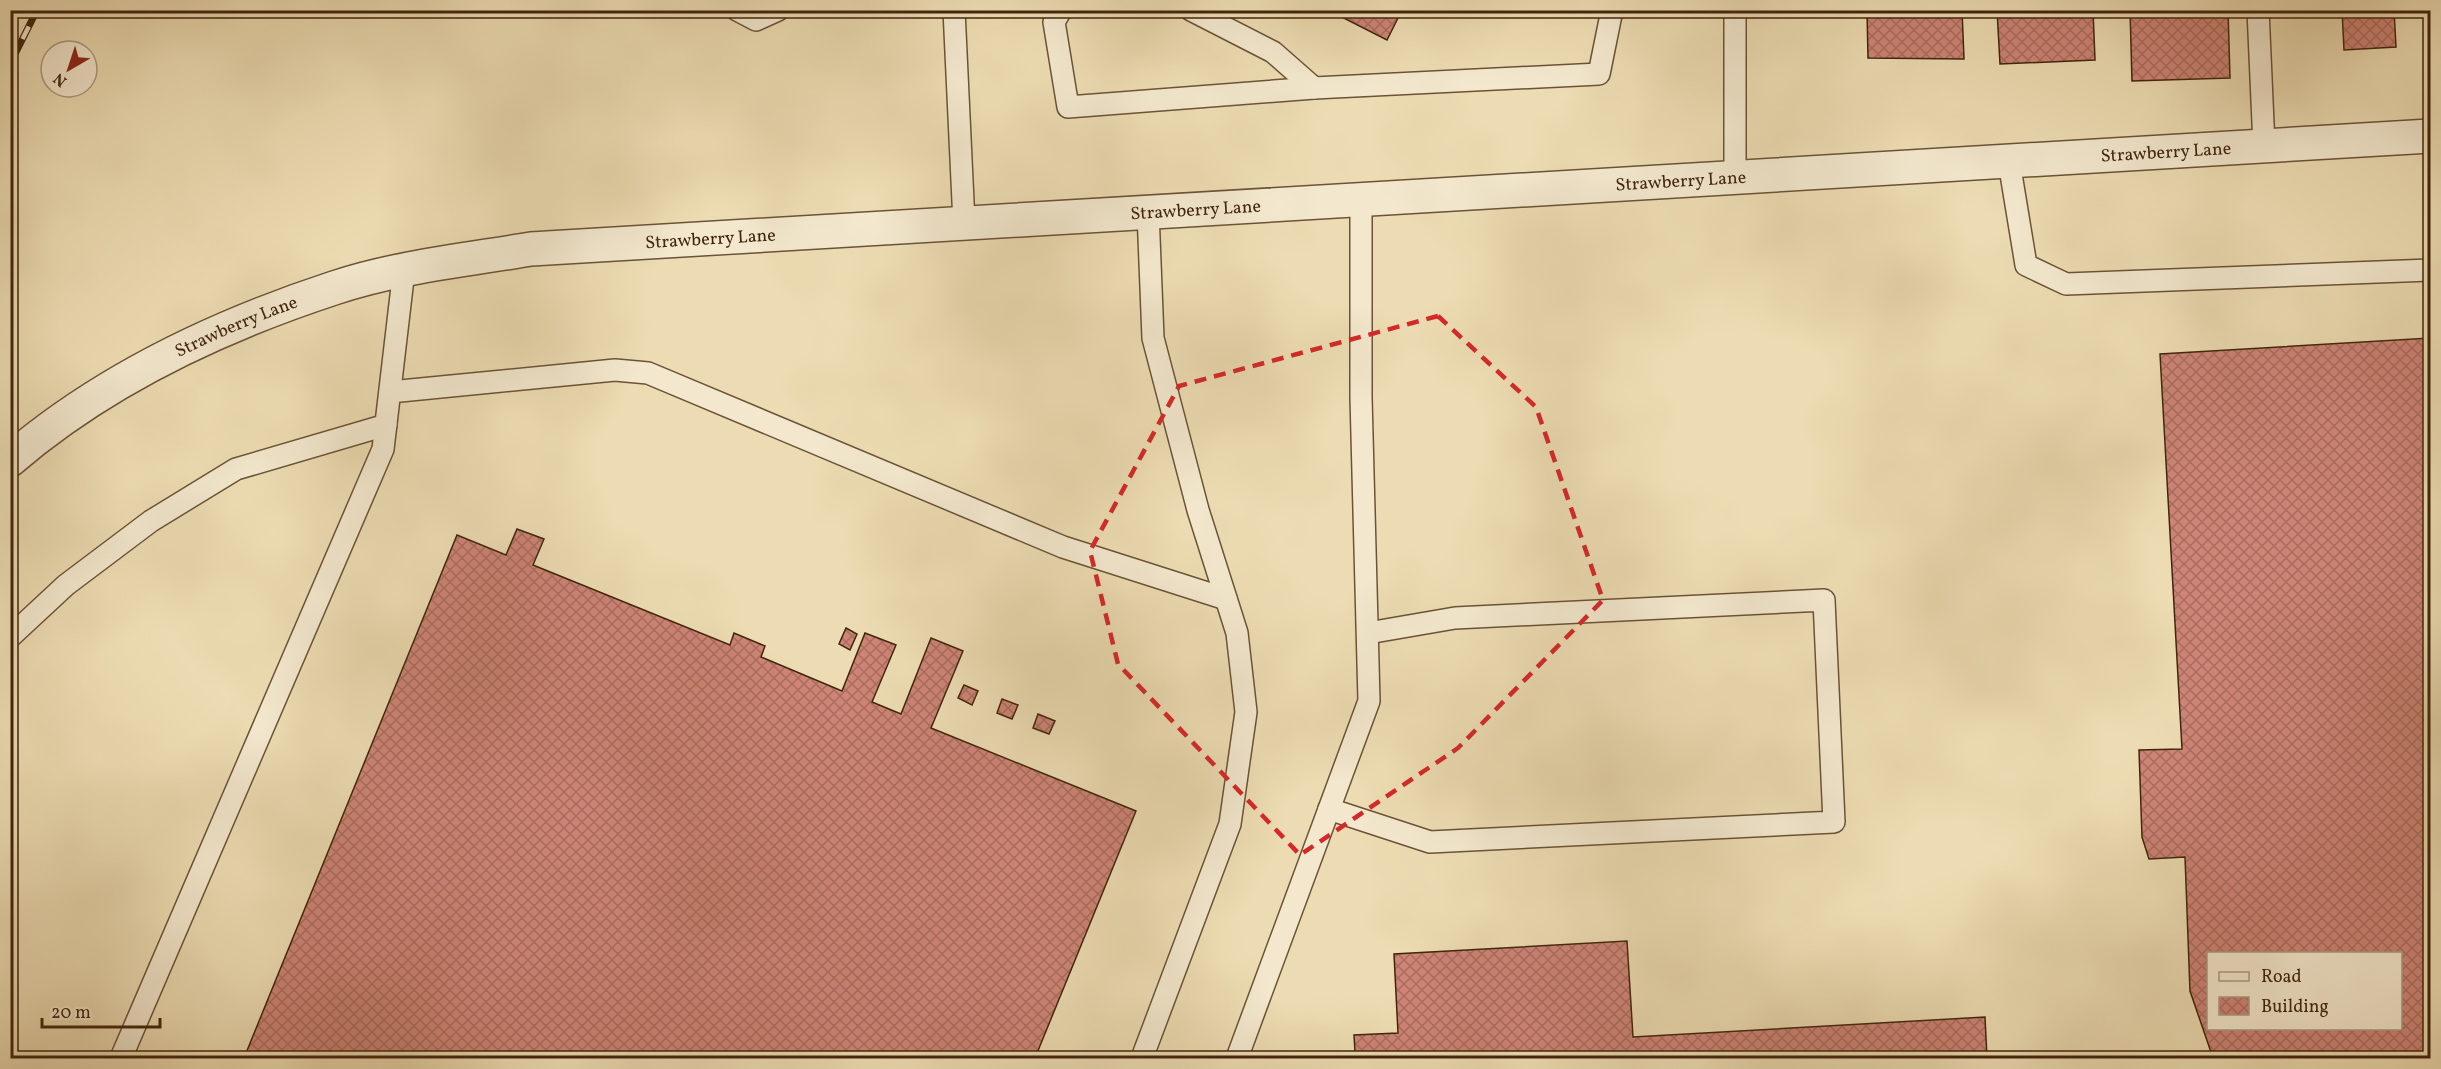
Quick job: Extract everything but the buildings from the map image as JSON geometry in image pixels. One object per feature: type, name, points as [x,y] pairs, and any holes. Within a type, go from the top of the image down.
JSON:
[{"type":"street","name":"Strawberry Lane","points":[[10,460],[50,426],[123,380],[186,346],[335,288],[404,270],[531,249],[2430,136]]},
{"type":"lane","points":[[737,10],[756,20],[778,10]]},
{"type":"lane","points":[[954,10],[964,223]]},
{"type":"lane","points":[[1061,10],[1054,22],[1068,107],[1314,88],[1599,74],[1612,10]]},
{"type":"lane","points":[[1191,10],[1273,52],[1314,88]]},
{"type":"lane","points":[[1735,10],[1735,178]]},
{"type":"lane","points":[[2258,10],[2264,146]]},
{"type":"lane","points":[[2009,162],[2026,265],[2066,284],[2430,270]]},
{"type":"lane","points":[[1237,1059],[1369,701],[1361,397],[1361,198]]},
{"type":"lane","points":[[1142,1059],[1230,824],[1246,712],[1237,633],[1198,510],[1153,338],[1148,212]]},
{"type":"lane","points":[[121,1059],[383,448],[404,270]]},
{"type":"lane","points":[[390,392],[615,370],[648,373],[1063,547],[1226,599]]},
{"type":"lane","points":[[10,637],[66,585],[151,521],[236,469],[386,425]]},
{"type":"lane","points":[[1329,809],[1430,842],[1834,822],[1824,600],[1455,618],[1368,633]]},
{"type":"highlighted area","points":[[1438,316],[1536,407],[1603,600],[1458,748],[1300,855],[1118,664],[1090,551],[1179,386]]},
{"type":"railway","points":[[10,64],[37,10]]}]
